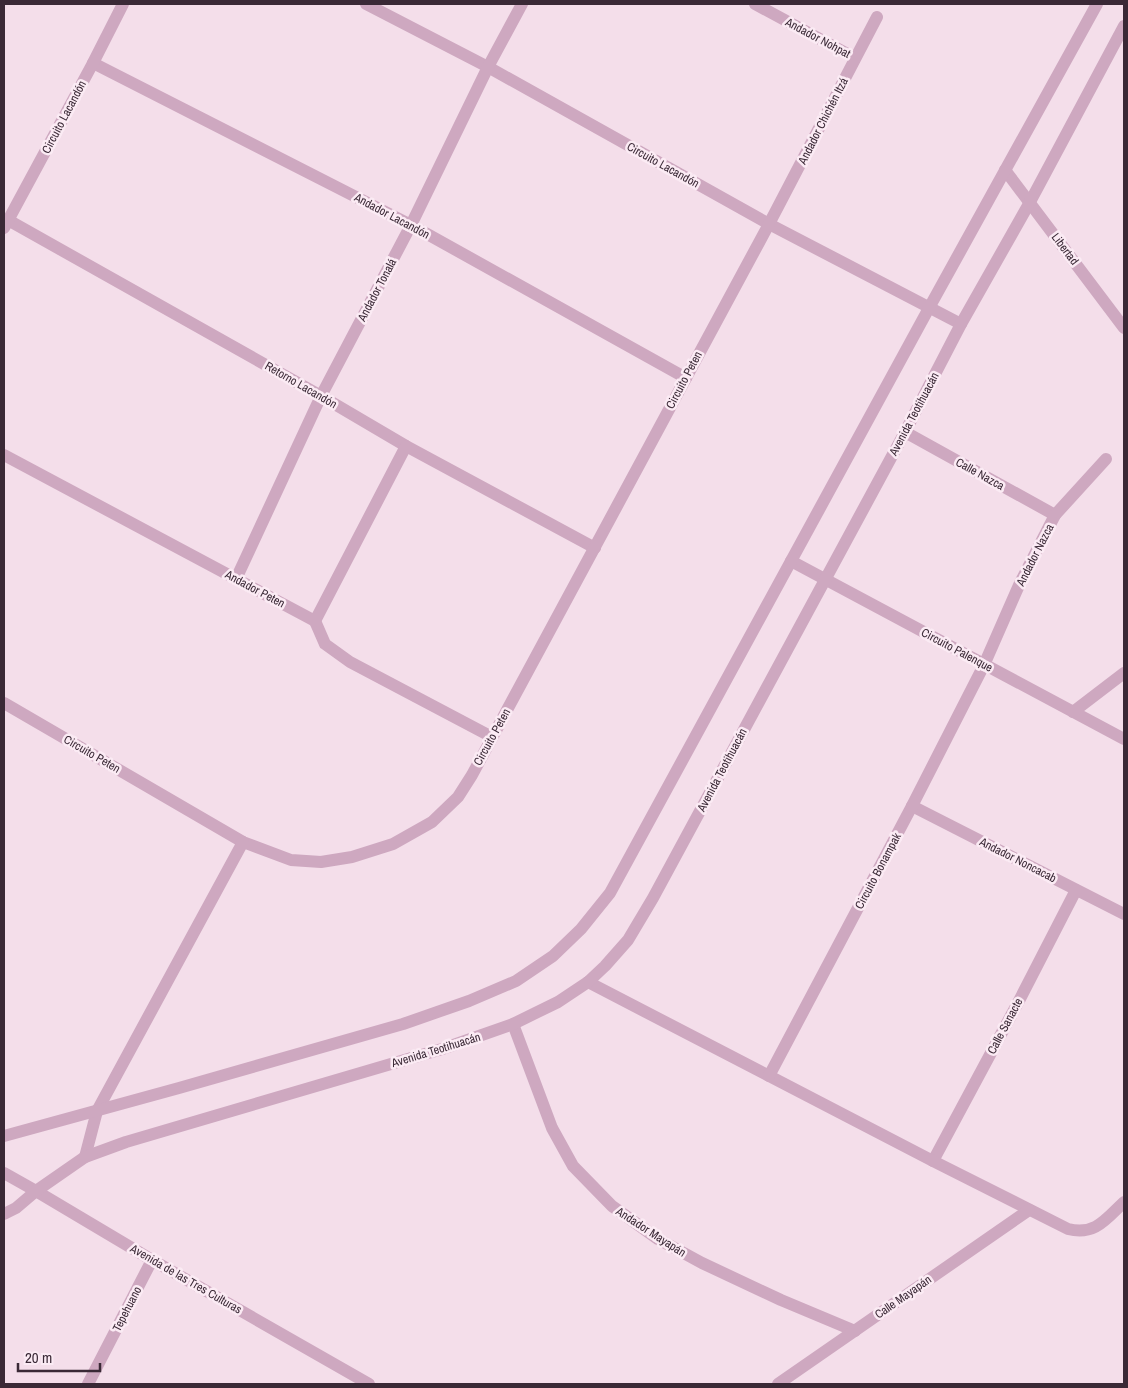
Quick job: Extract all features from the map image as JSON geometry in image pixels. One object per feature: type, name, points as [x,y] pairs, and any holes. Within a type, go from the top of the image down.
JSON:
[{"type":"street","name":"Circuito Lacandón","points":[[6,224],[123,4]]},
{"type":"street","name":"Circuito Lacandón","points":[[366,4],[488,67],[769,224],[961,324]]},
{"type":"street","name":"Andador Tonalá","points":[[236,579],[321,396],[411,225],[488,67],[522,4]]},
{"type":"street","name":"Andador Nohpat","points":[[755,4],[856,58]]},
{"type":"street","points":[[4,1136],[403,1024],[469,1001],[516,981],[553,956],[581,929],[610,893],[1097,4]]},
{"type":"street","name":"Andador Chichén Itzá","points":[[769,224],[877,17]]},
{"type":"street","name":"Avenida Teotihuacán","points":[[4,1214],[16,1208],[36,1190],[85,1157],[126,1142],[442,1048],[513,1024],[558,1002],[588,982],[605,966],[628,940],[653,898],[905,432],[961,324],[1030,202],[1124,26]]},
{"type":"street","name":"Andador Lacandón","points":[[93,63],[411,225],[686,378]]},
{"type":"street","name":"Libertad","points":[[1005,170],[1124,328]]},
{"type":"street","name":"Retorno Lacandón","points":[[6,224],[594,548]]},
{"type":"street","name":"Circuito Peten","points":[[4,703],[243,842],[291,860],[322,862],[352,857],[393,844],[432,822],[458,797],[492,737],[769,224]]},
{"type":"street","name":"Calle Nazca","points":[[905,432],[1055,515]]},
{"type":"street","points":[[406,446],[315,621],[325,644],[350,662],[492,737]]},
{"type":"street","name":"Andador Peten","points":[[4,455],[315,621]]},
{"type":"street","name":"Andador Nazca","points":[[984,665],[1020,583],[1055,515],[1106,459]]},
{"type":"street","name":"Circuito Palenque","points":[[791,561],[1124,740]]},
{"type":"street","name":"Circuito Bonampak","points":[[769,1076],[912,806],[984,665]]},
{"type":"street","points":[[1073,712],[1124,673]]},
{"type":"street","name":"Andador Noncacab","points":[[912,806],[1124,914]]},
{"type":"street","points":[[85,1157],[97,1111],[243,842]]},
{"type":"street","name":"Calle Sanacte","points":[[933,1161],[1076,890]]},
{"type":"street","points":[[588,982],[1068,1229],[1086,1231],[1100,1224],[1124,1202]]},
{"type":"street","name":"Andador Mayapán","points":[[513,1024],[552,1128],[573,1166],[612,1206],[658,1239],[702,1263],[781,1300],[855,1331]]},
{"type":"street","name":"Avenida de las Tres Culturas","points":[[4,1173],[369,1384]]},
{"type":"street","name":"Calle Mayapán","points":[[778,1384],[1029,1210]]},
{"type":"street","name":"Tepehuano","points":[[88,1384],[152,1260]]}]
